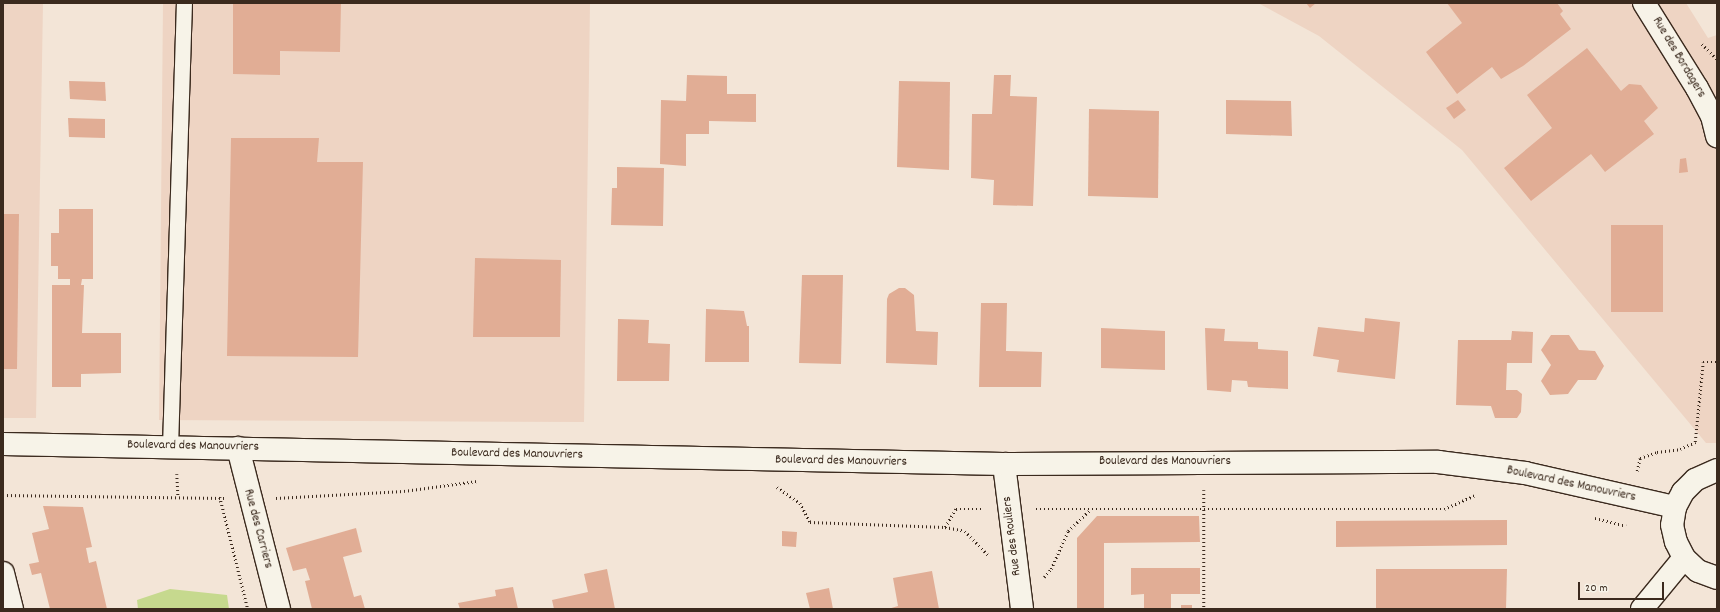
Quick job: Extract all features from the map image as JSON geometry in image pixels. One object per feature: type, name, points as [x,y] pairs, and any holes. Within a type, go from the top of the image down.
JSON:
[{"type":"street","name":"Rue des Bordagers","points":[[1644,3],[1697,88],[1712,116],[1717,136]]},
{"type":"street","name":"Boulevard des Manouvriers","points":[[3,444],[1004,464],[1438,462],[1525,473],[1675,507]]},
{"type":"street","name":"Rue des Carriers","points":[[238,448],[249,499],[278,609]]},
{"type":"street","name":"Rue des Rouliers","points":[[1004,464],[1022,609]]},
{"type":"street","points":[[1717,470],[1695,480],[1683,492],[1675,507],[1672,525],[1676,542],[1684,558],[1698,570],[1717,578]]},
{"type":"street","points":[[1642,609],[1684,558]]},
{"type":"street","points":[[3,573],[12,609]]},
{"type":"lane","points":[[170,447],[184,3]]},
{"type":"path","points":[[1635,477],[1640,458],[1657,452],[1680,449],[1695,442],[1704,362],[1717,362]]},
{"type":"path","points":[[3,496],[220,497],[249,499],[404,491],[483,480]]},
{"type":"path","points":[[771,487],[779,488],[800,503],[810,522],[945,527],[965,531],[991,557]]},
{"type":"path","points":[[945,527],[956,509],[1444,510],[1469,496],[1482,494]]},
{"type":"path","points":[[220,497],[248,609]]},
{"type":"path","points":[[1204,509],[1204,609]]},
{"type":"path","points":[[1040,578],[1045,576],[1051,569],[1068,531],[1090,510]]},
{"type":"path","points":[[1589,516],[1626,526]]},
{"type":"shaded area","points":[[3,3],[43,3],[36,418],[3,418]]},
{"type":"shaded area","points":[[163,3],[590,3],[584,422],[159,420]]},
{"type":"shaded area","points":[[1258,3],[1686,3],[1708,38],[1717,35],[1717,443],[1706,443],[1462,150],[1319,36]]},
{"type":"green space","points":[[170,589],[227,595],[229,609],[138,609],[137,600]]},
{"type":"building","points":[[233,3],[341,3],[340,52],[280,51],[280,75],[233,74]]},
{"type":"building","points":[[1306,3],[1316,3],[1310,8]]},
{"type":"building","points":[[1447,3],[1557,3],[1563,11],[1560,14],[1571,29],[1523,66],[1501,79],[1492,67],[1457,94],[1426,52],[1462,23]]},
{"type":"building","points":[[1587,48],[1621,91],[1629,84],[1641,85],[1658,108],[1644,121],[1654,134],[1605,172],[1591,154],[1531,201],[1504,168],[1552,128],[1527,95]]},
{"type":"building","points":[[687,75],[727,76],[727,94],[756,94],[756,122],[709,121],[709,134],[686,134],[686,166],[660,164],[661,100],[686,101]]},
{"type":"building","points":[[994,75],[1011,75],[1010,96],[1037,97],[1033,206],[993,205],[994,180],[971,178],[972,114],[992,114]]},
{"type":"building","points":[[69,81],[105,82],[106,101],[70,99]]},
{"type":"building","points":[[899,81],[950,82],[949,170],[897,167]]},
{"type":"building","points":[[1226,100],[1291,101],[1292,136],[1226,134]]},
{"type":"building","points":[[1458,100],[1466,110],[1454,119],[1446,108]]},
{"type":"building","points":[[1089,109],[1159,111],[1158,198],[1088,196]]},
{"type":"building","points":[[68,118],[105,119],[105,138],[69,137]]},
{"type":"building","points":[[231,138],[319,138],[317,162],[363,162],[358,357],[227,356]]},
{"type":"building","points":[[1686,158],[1688,172],[1679,173],[1680,159]]},
{"type":"building","points":[[617,167],[664,168],[663,226],[611,225],[612,188],[617,188]]},
{"type":"building","points":[[59,209],[93,209],[93,279],[82,279],[81,285],[84,285],[82,333],[121,333],[121,373],[81,374],[81,387],[52,387],[52,285],[70,285],[70,279],[58,279],[58,266],[51,266],[51,233],[59,233]]},
{"type":"building","points":[[3,214],[19,214],[17,369],[3,369]]},
{"type":"building","points":[[1611,225],[1663,225],[1663,312],[1611,312]]},
{"type":"building","points":[[475,258],[561,260],[560,337],[473,337]]},
{"type":"building","points":[[802,275],[843,275],[841,364],[799,363]]},
{"type":"building","points":[[899,288],[905,288],[914,295],[916,331],[938,332],[937,365],[886,363],[887,299],[889,294]]},
{"type":"building","points":[[981,303],[1007,303],[1006,351],[1042,352],[1041,387],[979,387]]},
{"type":"building","points":[[706,309],[744,311],[747,326],[749,326],[749,362],[705,362]]},
{"type":"building","points":[[1365,318],[1400,322],[1395,379],[1337,372],[1339,360],[1313,356],[1318,327],[1364,332]]},
{"type":"building","points":[[618,319],[649,320],[648,343],[670,344],[669,381],[617,381]]},
{"type":"building","points":[[1101,328],[1165,331],[1165,370],[1101,368]]},
{"type":"building","points":[[1205,328],[1225,329],[1224,341],[1258,342],[1258,349],[1288,351],[1288,389],[1248,387],[1247,381],[1232,380],[1231,392],[1207,390]]},
{"type":"building","points":[[1512,331],[1533,332],[1532,363],[1507,363],[1506,390],[1517,390],[1522,394],[1521,412],[1517,418],[1495,418],[1491,406],[1456,405],[1458,340],[1511,340]]},
{"type":"building","points":[[1551,335],[1569,335],[1579,350],[1595,351],[1604,366],[1596,380],[1578,380],[1568,394],[1550,395],[1541,381],[1551,365],[1541,350]]},
{"type":"building","points":[[43,506],[83,507],[92,547],[86,548],[89,563],[96,561],[107,609],[50,609],[41,573],[32,575],[29,564],[39,562],[32,533],[49,529]]},
{"type":"building","points":[[1097,516],[1199,516],[1200,542],[1104,543],[1104,609],[1077,609],[1077,538]]},
{"type":"building","points":[[1507,520],[1507,545],[1336,547],[1336,521]]},
{"type":"building","points":[[356,528],[362,552],[343,557],[354,597],[361,595],[365,609],[312,609],[305,581],[310,580],[306,568],[293,571],[286,548]]},
{"type":"building","points":[[782,531],[797,532],[796,547],[782,546]]},
{"type":"building","points":[[1131,568],[1200,568],[1200,594],[1171,594],[1171,609],[1144,609],[1144,594],[1131,595]]},
{"type":"building","points":[[607,569],[615,609],[554,609],[552,600],[588,592],[584,574]]},
{"type":"building","points":[[1376,569],[1507,569],[1506,609],[1376,609]]},
{"type":"building","points":[[932,571],[939,609],[888,609],[898,606],[893,578]]},
{"type":"building","points":[[513,587],[518,609],[460,609],[458,603],[496,596],[495,590]]},
{"type":"building","points":[[829,588],[833,609],[810,609],[806,593]]},
{"type":"building","points":[[1181,605],[1192,605],[1192,609],[1181,609]]}]
